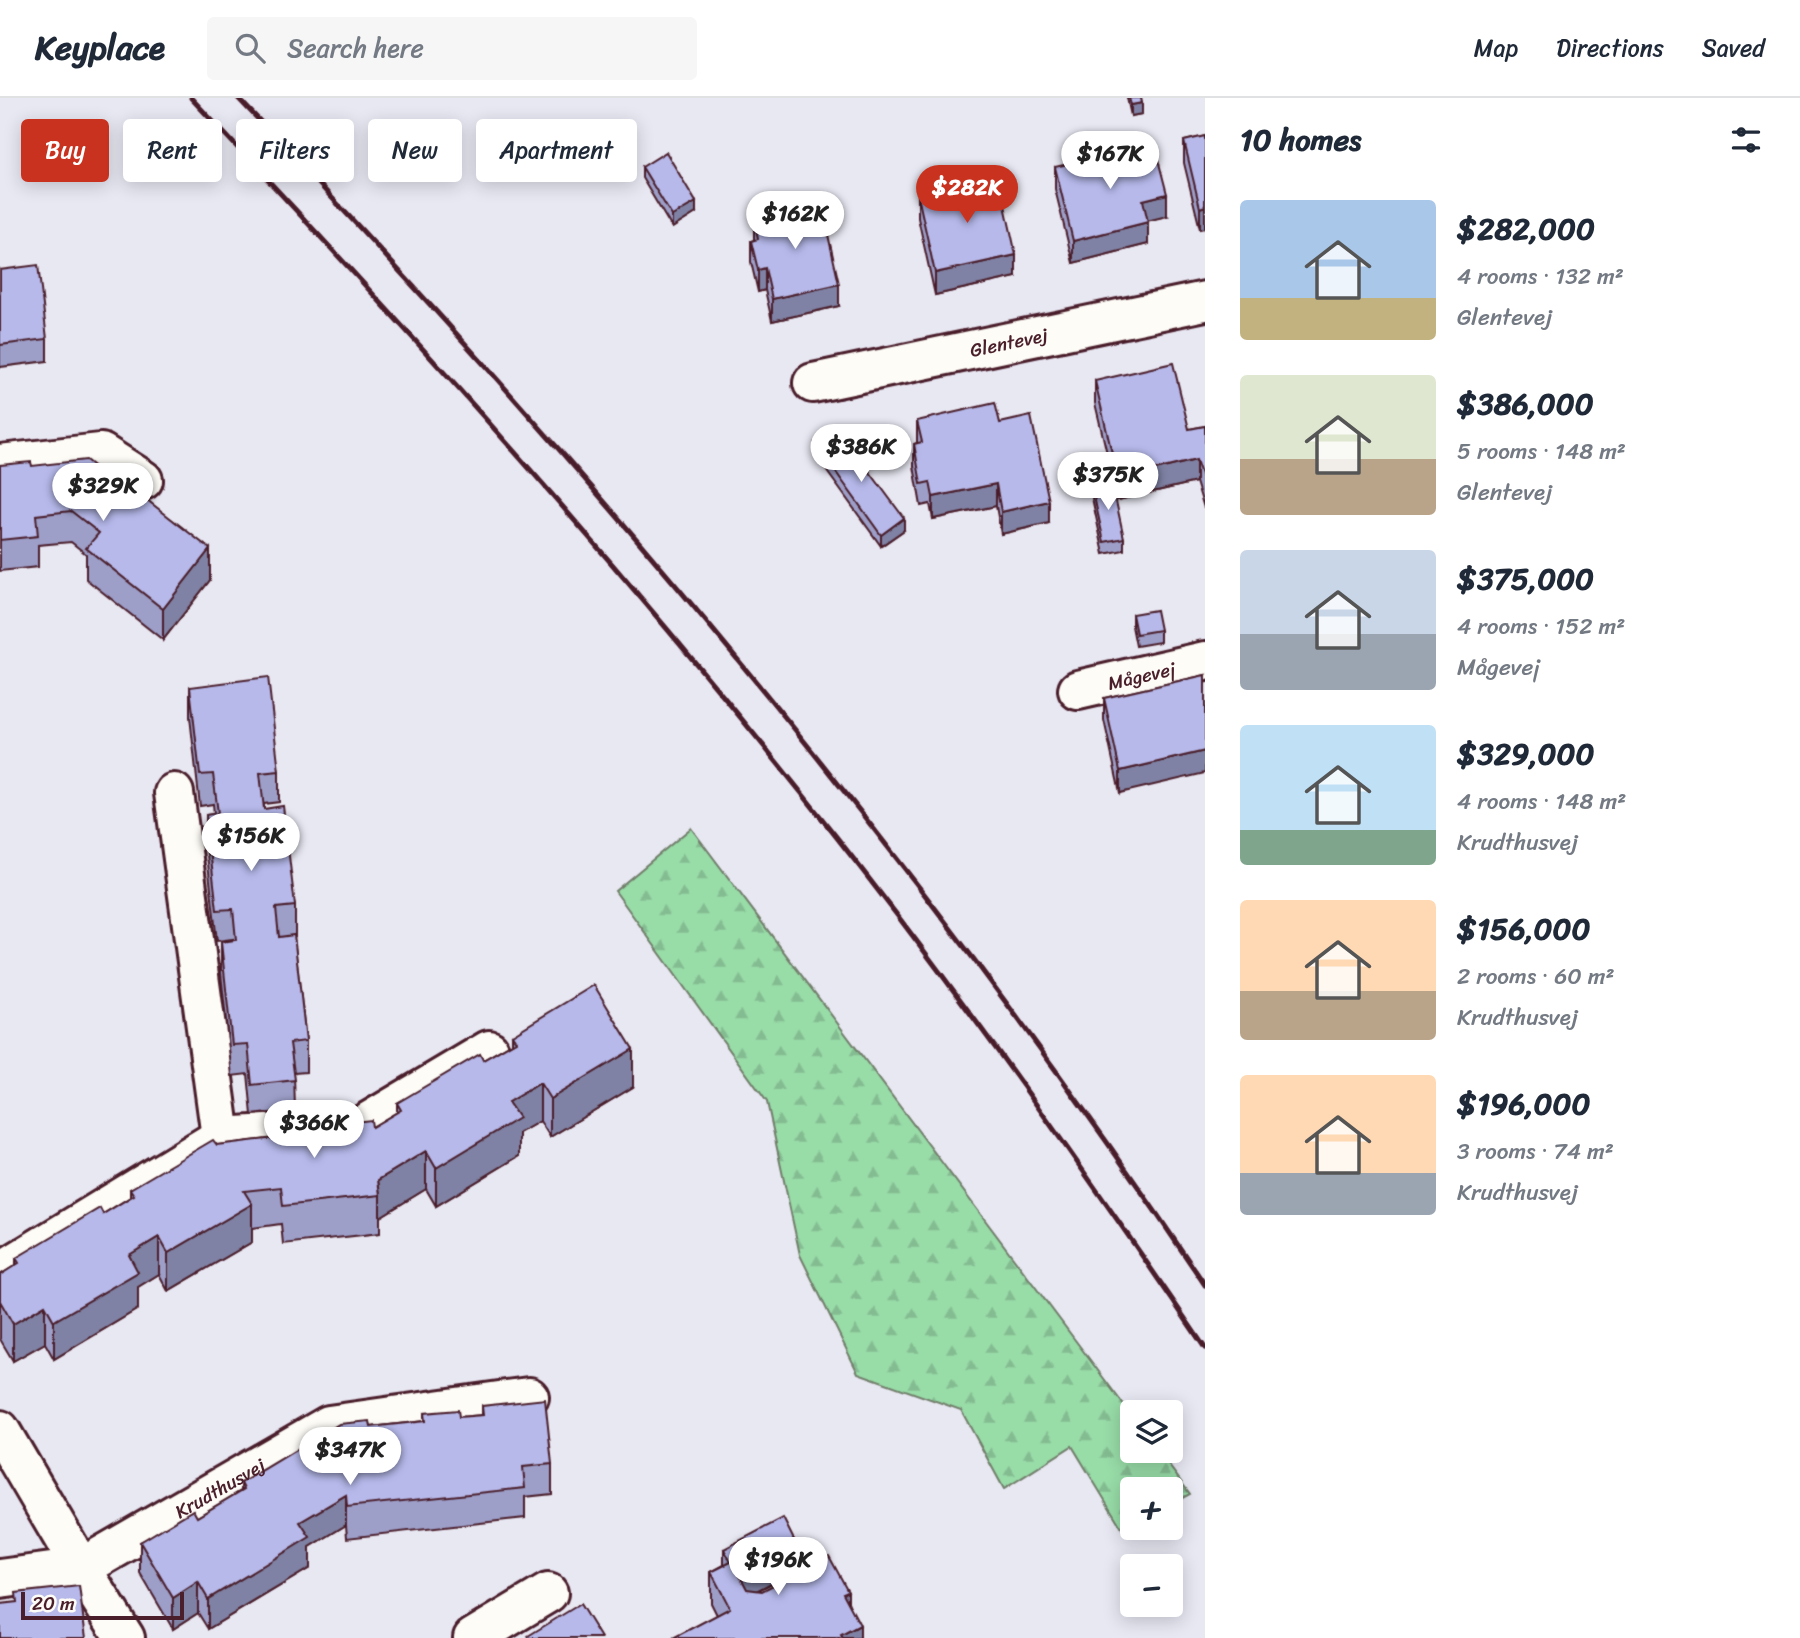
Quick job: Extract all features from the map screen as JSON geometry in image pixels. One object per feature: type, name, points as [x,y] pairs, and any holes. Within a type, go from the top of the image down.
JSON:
[{"type":"street","name":"Glentevej","points":[[813,383],[1205,301]]},
{"type":"street","points":[[0,464],[101,453],[143,480]]},
{"type":"street","name":"Mågevej","points":[[1078,690],[1205,661]]},
{"type":"street","points":[[174,793],[221,1138]]},
{"type":"street","points":[[0,1272],[221,1138],[358,1128],[489,1051]]},
{"type":"street","name":"Krudthusvej","points":[[0,1579],[81,1568],[329,1425],[529,1396]]},
{"type":"street","points":[[0,1430],[125,1638]]},
{"type":"street","points":[[473,1638],[548,1593]]},
{"type":"green space","points":[[691,828],[1120,1400],[1120,1463],[1167,1463],[1177,1477],[1120,1477],[1120,1525],[1072,1446],[1004,1489],[961,1410],[858,1373],[800,1255],[767,1102],[615,891]]},
{"type":"green space","points":[[1183,1485],[1190,1494],[1183,1498]]},
{"type":"building","points":[[1129,98],[1141,98],[1142,103],[1131,105]]},
{"type":"building","points":[[1205,136],[1205,206],[1200,208],[1184,141]]},
{"type":"building","points":[[1154,144],[1167,194],[1143,200],[1148,222],[1073,241],[1055,167]]},
{"type":"building","points":[[666,152],[696,202],[672,216],[642,167]]},
{"type":"building","points":[[999,178],[1016,255],[935,273],[918,196]]},
{"type":"building","points":[[821,203],[839,284],[772,299],[765,268],[758,270],[751,241],[758,239],[754,219]]},
{"type":"building","points":[[38,265],[47,339],[0,345],[0,270]]},
{"type":"building","points":[[1173,363],[1189,429],[1205,426],[1205,486],[1196,460],[1118,479],[1095,381]]},
{"type":"building","points":[[995,403],[1000,423],[1031,416],[1049,501],[1001,512],[996,484],[933,497],[930,482],[921,484],[914,444],[922,442],[917,421]]},
{"type":"building","points":[[844,437],[904,518],[881,535],[815,443]]},
{"type":"building","points":[[86,460],[129,495],[133,489],[210,549],[163,609],[86,548],[99,533],[71,511],[36,515],[38,536],[0,540],[0,465],[31,462],[32,466]]},
{"type":"building","points":[[1112,483],[1124,538],[1104,542],[1092,487]]},
{"type":"building","points":[[1156,610],[1160,630],[1136,634],[1132,614]]},
{"type":"building","points":[[1205,675],[1205,751],[1120,771],[1104,698]]},
{"type":"building","points":[[268,677],[279,771],[260,773],[264,809],[283,806],[295,906],[276,908],[279,937],[294,935],[306,1041],[290,1043],[295,1080],[252,1085],[248,1044],[232,1045],[221,942],[236,940],[233,909],[217,910],[206,815],[218,813],[213,774],[200,775],[190,687]]},
{"type":"building","points":[[594,985],[633,1049],[550,1099],[540,1083],[508,1102],[519,1118],[436,1168],[426,1151],[378,1180],[380,1195],[283,1206],[281,1187],[244,1191],[252,1204],[168,1253],[159,1237],[129,1255],[138,1272],[54,1321],[45,1305],[13,1324],[0,1301],[0,1275],[19,1263],[16,1258],[100,1208],[103,1214],[134,1195],[130,1189],[213,1140],[217,1145],[275,1138],[275,1131],[371,1120],[372,1127],[401,1110],[397,1103],[480,1054],[483,1060],[516,1041],[512,1035]]},
{"type":"building","points":[[545,1399],[552,1464],[523,1467],[525,1488],[347,1507],[346,1495],[300,1522],[310,1537],[208,1599],[198,1582],[173,1598],[140,1542],[193,1510],[197,1517],[244,1489],[241,1483],[339,1424],[370,1421],[371,1427],[425,1421],[424,1413],[458,1410],[459,1417],[483,1415],[482,1406]]},
{"type":"building","points":[[783,1518],[794,1540],[737,1570],[747,1589],[762,1591],[829,1556],[848,1591],[843,1593],[860,1625],[841,1635],[843,1638],[673,1638],[730,1608],[711,1572],[731,1562],[724,1549]]},
{"type":"building","points":[[79,1586],[86,1638],[0,1638],[0,1604],[17,1602],[16,1593]]},
{"type":"building","points":[[580,1604],[601,1638],[529,1638],[528,1636]]},
{"type":"railway","points":[[191,98],[467,398],[645,602],[732,707],[940,972],[1056,1132],[1205,1348]]},
{"type":"railway","points":[[238,98],[498,380],[624,524],[747,671],[867,820],[984,972],[1205,1285]]}]
